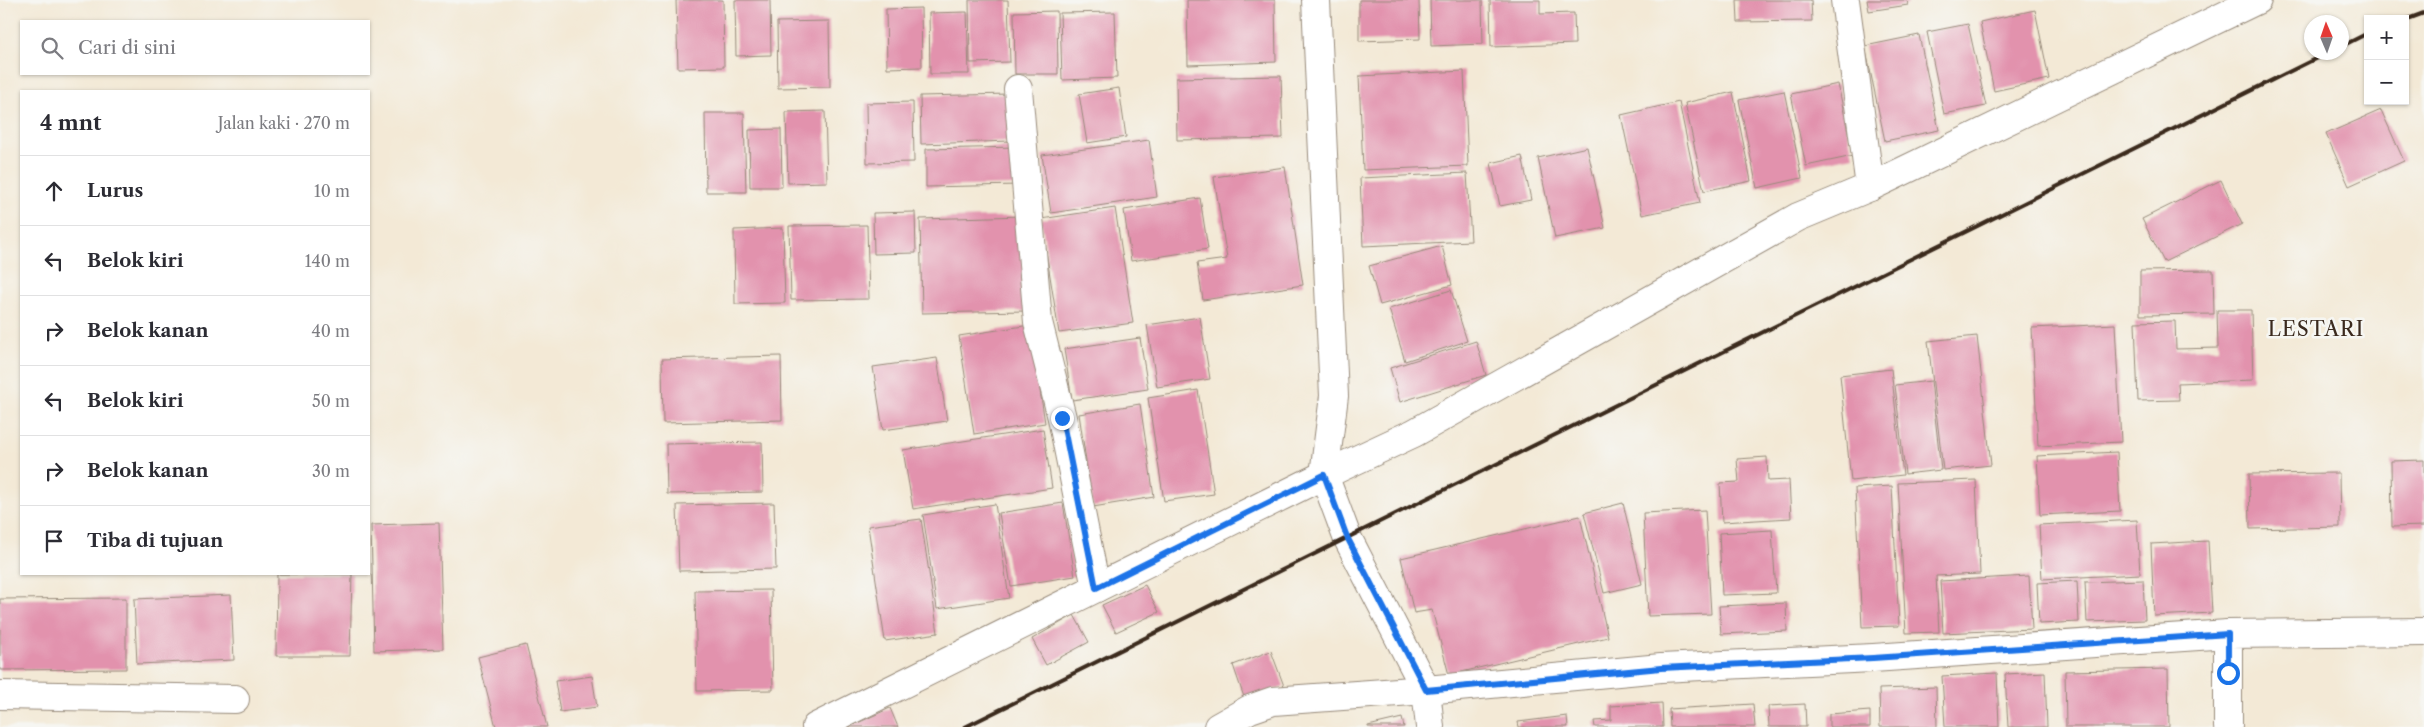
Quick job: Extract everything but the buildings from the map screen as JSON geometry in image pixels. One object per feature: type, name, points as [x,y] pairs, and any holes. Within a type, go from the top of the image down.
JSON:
[{"type":"street","points":[[1316,0],[1334,396],[1324,475],[1347,537],[1426,690],[1430,727]]},
{"type":"street","points":[[1845,0],[1870,187]]},
{"type":"street","points":[[816,727],[1324,475],[1414,433],[1798,217],[1870,187],[2257,0]]},
{"type":"street","points":[[1018,89],[1038,322],[1062,418],[1096,588]]},
{"type":"street","points":[[1218,727],[1250,709],[1273,700],[1426,690],[1661,668],[1873,658],[2228,634],[2424,632]]},
{"type":"street","points":[[2228,634],[2228,727]]},
{"type":"street","points":[[0,695],[235,699]]},
{"type":"railway","points":[[2409,19],[2424,13]]},
{"type":"railway","points":[[2349,42],[2364,35]]},
{"type":"railway","points":[[965,727],[2313,60]]},
{"type":"district","name":"LESTARI","points":[[2316,329]]},
{"type":"route","points":[[1062,418],[1096,588],[1324,475],[1347,537],[1426,690],[1661,668],[1873,658],[2228,634],[2228,673]]}]
